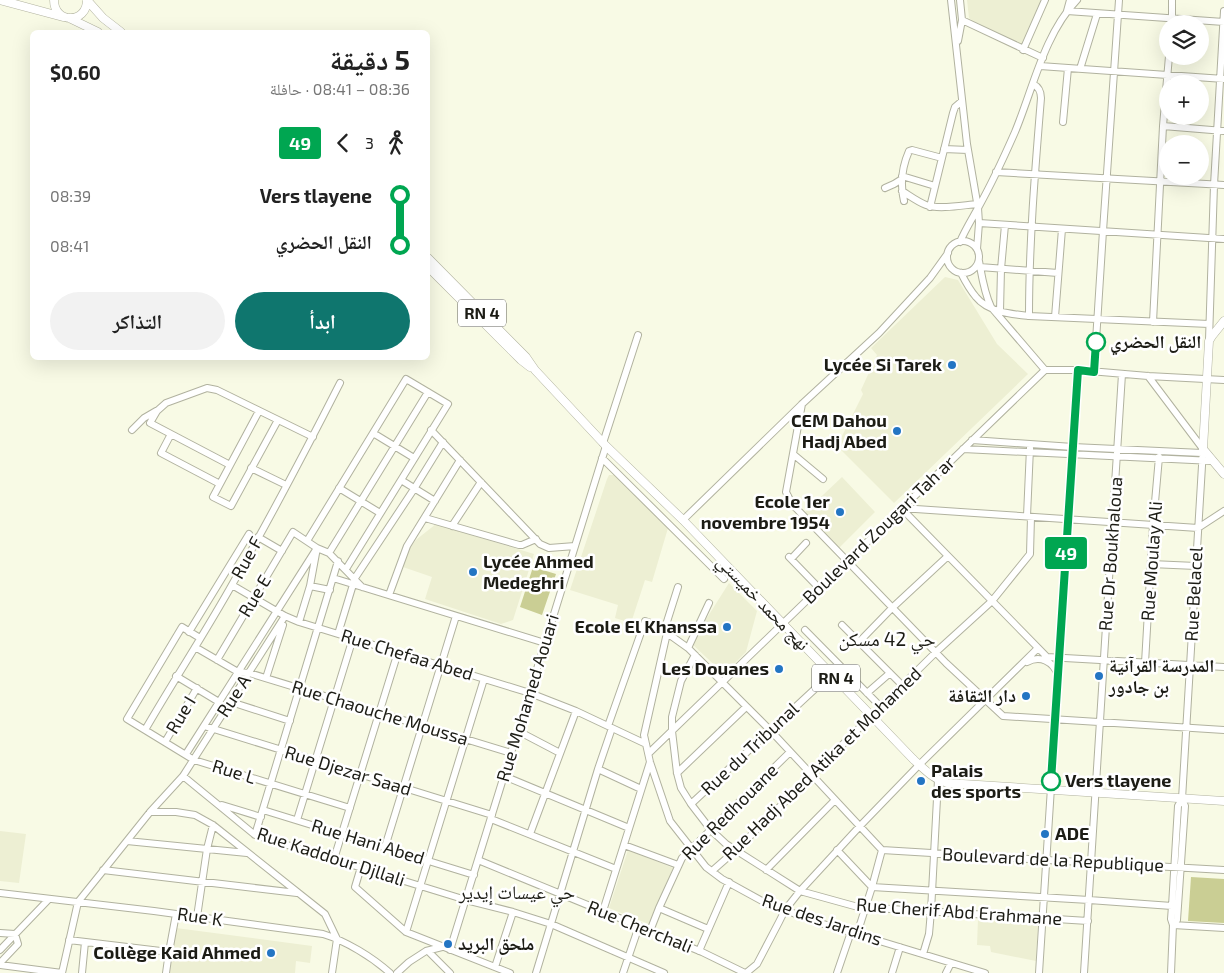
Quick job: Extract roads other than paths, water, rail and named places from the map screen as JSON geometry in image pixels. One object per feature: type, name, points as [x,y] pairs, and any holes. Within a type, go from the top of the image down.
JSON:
[{"type":"main road","points":[[0,0],[66,18],[74,18],[85,9],[87,0]]},
{"type":"main road","points":[[54,0],[59,14],[93,30]]},
{"type":"main road","points":[[87,0],[103,18],[118,30]]},
{"type":"main road","points":[[93,0],[103,18]]},
{"type":"main road","name":"RN 4","points":[[430,260],[526,356],[535,370]]},
{"type":"main road","name":"RN 4","points":[[430,270],[521,360],[535,370]]},
{"type":"main road","points":[[1222,325],[1209,341],[1203,451],[1224,474]]},
{"type":"main road","name":"نهج محمد خميستي","points":[[535,370],[604,444],[683,520],[920,765],[938,780]]},
{"type":"main road","points":[[938,780],[947,783],[1224,801]]},
{"type":"street","points":[[951,0],[968,150],[978,206],[977,249]]},
{"type":"street","points":[[956,47],[962,20],[960,0]]},
{"type":"street","points":[[1024,50],[1045,0]]},
{"type":"street","points":[[1067,11],[1070,0]]},
{"type":"street","points":[[960,242],[1015,131],[1043,58],[1059,24],[1077,0]]},
{"type":"street","points":[[1094,372],[1119,0]]},
{"type":"street","points":[[1172,0],[1172,15]]},
{"type":"street","points":[[1067,11],[1159,20]]},
{"type":"street","points":[[1209,341],[1214,185],[1220,130],[1224,12]]},
{"type":"street","points":[[1080,69],[1097,14]]},
{"type":"street","points":[[962,20],[1043,58]]},
{"type":"street","points":[[1209,22],[1224,22]]},
{"type":"street","points":[[1163,135],[1168,65]]},
{"type":"street","points":[[1040,66],[1222,78]]},
{"type":"street","points":[[1063,122],[1068,68]]},
{"type":"street","points":[[1029,316],[1029,271],[1041,95],[1033,84]]},
{"type":"street","points":[[930,207],[952,112],[962,102]]},
{"type":"street","points":[[1163,126],[1220,130]]},
{"type":"street","points":[[944,149],[968,150]]},
{"type":"street","points":[[904,201],[902,177],[910,150],[942,158]]},
{"type":"street","points":[[996,172],[1159,181]]},
{"type":"street","points":[[902,177],[935,186]]},
{"type":"street","points":[[885,188],[894,184],[902,177]]},
{"type":"street","points":[[1153,322],[1161,185]]},
{"type":"street","points":[[1209,185],[1224,185]]},
{"type":"street","points":[[902,191],[930,207],[978,206]]},
{"type":"street","points":[[979,224],[1224,239]]},
{"type":"street","points":[[1000,311],[1004,225]]},
{"type":"street","points":[[1055,317],[1062,230]]},
{"type":"street","points":[[683,520],[802,404],[879,333],[930,278],[953,245],[960,242],[970,242],[979,252],[983,286],[991,307],[1045,370],[1078,370],[1224,380]]},
{"type":"street","points":[[948,253],[950,266],[960,273],[975,296],[985,305],[1006,313],[1029,316],[1209,324]]},
{"type":"street","points":[[979,264],[1001,269],[1058,273]]},
{"type":"street","points":[[960,273],[970,272],[979,264]]},
{"type":"street","points":[[930,278],[950,266]]},
{"type":"street","name":"Rue Mohamed Aouari","points":[[450,950],[602,458],[604,444],[638,335]]},
{"type":"street","name":"Boulevard Zougari Tah ar","points":[[649,753],[1045,370]]},
{"type":"street","points":[[1039,973],[1078,370]]},
{"type":"street","name":"Rue Dr Boukhaloua","points":[[1084,973],[1122,374]]},
{"type":"street","points":[[1148,376],[1203,451]]},
{"type":"street","points":[[346,569],[448,404],[406,379],[307,541],[329,553],[362,587],[545,643]]},
{"type":"street","name":"Rue F","points":[[145,730],[232,585],[340,383]]},
{"type":"street","points":[[132,430],[144,418],[157,411],[166,403],[207,388],[217,390],[312,437]]},
{"type":"street","points":[[329,553],[428,392]]},
{"type":"street","points":[[802,404],[786,492],[792,504],[892,608],[1003,716],[1224,730]]},
{"type":"street","points":[[157,411],[150,423],[230,465]]},
{"type":"street","points":[[259,411],[213,496],[232,506],[278,420]]},
{"type":"street","points":[[431,430],[540,544],[549,548],[575,546]]},
{"type":"street","points":[[373,433],[414,458]]},
{"type":"street","points":[[171,434],[161,453],[220,484]]},
{"type":"street","points":[[972,440],[1073,447],[1203,451]]},
{"type":"street","points":[[338,634],[355,581],[442,442]]},
{"type":"street","name":"Rue Hadj Abed Atika et Mohamed","points":[[712,871],[813,776],[936,652],[992,600],[1030,554],[1031,444]]},
{"type":"street","points":[[963,449],[1213,461]]},
{"type":"street","name":"Rue Moulay Ali","points":[[1145,663],[1153,525],[1160,451]]},
{"type":"street","name":"Rue Belacel","points":[[1178,868],[1178,806],[1182,799],[1203,451]]},
{"type":"street","points":[[793,454],[823,479]]},
{"type":"street","points":[[602,458],[724,578]]},
{"type":"street","points":[[389,595],[407,546],[460,460]]},
{"type":"street","points":[[251,468],[286,486]]},
{"type":"street","points":[[401,480],[435,501]]},
{"type":"street","points":[[452,526],[481,482]]},
{"type":"street","points":[[339,488],[380,513]]},
{"type":"street","points":[[901,508],[1198,528],[1224,511]]},
{"type":"street","points":[[901,508],[1047,657],[1224,667]]},
{"type":"street","points":[[425,518],[519,545],[536,539]]},
{"type":"street","name":"Rue E","points":[[217,660],[293,532],[307,541]]},
{"type":"street","points":[[200,638],[189,632],[249,534]]},
{"type":"street","points":[[258,537],[282,551]]},
{"type":"street","points":[[806,543],[790,558],[819,588]]},
{"type":"street","points":[[299,622],[310,586],[317,548]]},
{"type":"street","points":[[186,754],[317,548]]},
{"type":"street","points":[[859,642],[892,608],[948,556]]},
{"type":"street","points":[[256,835],[338,561]]},
{"type":"street","points":[[1151,564],[1196,566]]},
{"type":"street","points":[[333,578],[355,581]]},
{"type":"street","name":"Rue Chefaa Abed","points":[[232,585],[299,622],[530,693],[576,711],[646,744]]},
{"type":"street","points":[[310,586],[330,590]]},
{"type":"street","name":"Rue des Jardins","points":[[678,587],[666,631],[644,735],[650,762],[670,821],[691,848],[712,871],[774,908],[985,973]]},
{"type":"street","points":[[688,648],[709,603]]},
{"type":"street","points":[[266,678],[286,616]]},
{"type":"street","name":"Rue A","points":[[78,902],[150,812],[183,776],[286,616]]},
{"type":"street","points":[[385,848],[456,616]]},
{"type":"street","points":[[536,973],[610,727],[646,620],[666,631],[695,654],[770,730],[882,850],[866,907],[837,973]]},
{"type":"street","points":[[842,625],[903,686]]},
{"type":"street","name":"Rue L","points":[[189,632],[182,627],[127,719],[194,760],[350,808]]},
{"type":"street","points":[[805,630],[881,707]]},
{"type":"street","points":[[297,820],[353,638]]},
{"type":"street","points":[[195,647],[238,672]]},
{"type":"street","points":[[746,973],[757,964],[785,910],[800,891],[860,826],[1038,648]]},
{"type":"street","points":[[334,859],[398,652]]},
{"type":"street","name":"Rue Cherif Abd Erahmane","points":[[695,654],[681,681],[672,717],[677,773],[681,788],[691,804],[711,830],[726,844],[800,891],[858,907],[1088,921]]},
{"type":"street","points":[[1022,664],[1029,660],[1044,660],[1051,663],[1056,669],[1058,677]]},
{"type":"street","name":"Rue Chaouche Moussa","points":[[238,672],[249,672],[511,753]]},
{"type":"street","points":[[867,693],[890,673]]},
{"type":"street","name":"Rue du Tribunal","points":[[691,804],[832,674]]},
{"type":"street","points":[[176,676],[220,700],[290,721]]},
{"type":"street","points":[[406,932],[484,679]]},
{"type":"street","name":"Rue I","points":[[165,742],[197,688]]},
{"type":"street","points":[[677,773],[746,707]]},
{"type":"street","points":[[530,834],[576,711]]},
{"type":"street","name":"Rue Djezar Saad","points":[[204,726],[447,801],[492,817],[616,869]]},
{"type":"street","points":[[518,731],[560,753]]},
{"type":"street","name":"Rue Redhouane","points":[[650,931],[682,858],[790,752]]},
{"type":"street","points":[[603,911],[650,762]]},
{"type":"street","points":[[598,769],[641,789]]},
{"type":"street","name":"Rue Kaddour Djllali","points":[[183,776],[256,835],[466,900],[551,924],[662,973]]},
{"type":"street","points":[[504,776],[629,828]]},
{"type":"street","points":[[924,954],[931,911],[938,780]]},
{"type":"street","points":[[766,870],[835,800]]},
{"type":"street","name":"Rue Hani Abed","points":[[215,802],[297,820],[474,875]]},
{"type":"street","points":[[150,812],[176,812],[195,815],[212,825],[325,914],[337,939],[332,973]]},
{"type":"street","points":[[197,917],[212,825]]},
{"type":"street","points":[[127,841],[249,854]]},
{"type":"street","points":[[624,845],[678,865]]},
{"type":"street","points":[[837,850],[872,887],[1172,906]]},
{"type":"street","name":"Boulevard de la Republique","points":[[882,850],[1224,870]]},
{"type":"street","name":"Rue Cherchali","points":[[478,860],[699,951],[746,973]]},
{"type":"street","points":[[361,868],[355,887],[406,932],[510,973]]},
{"type":"street","points":[[1171,973],[1173,925],[1171,919],[1178,868]]},
{"type":"street","points":[[1173,925],[1177,920],[1178,868]]},
{"type":"street","points":[[103,870],[298,893]]},
{"type":"street","points":[[699,951],[729,882]]},
{"type":"street","name":"Rue K","points":[[0,893],[323,934],[353,948],[384,967],[390,973]]},
{"type":"street","points":[[0,950],[49,899]]},
{"type":"street","points":[[0,964],[62,973],[78,902]]},
{"type":"street","points":[[659,908],[708,929]]},
{"type":"street","points":[[495,967],[513,912]]},
{"type":"street","points":[[166,973],[176,914]]},
{"type":"street","points":[[1173,925],[1224,928]]},
{"type":"street","points":[[623,973],[639,926]]},
{"type":"street","points":[[0,933],[15,934]]},
{"type":"street","points":[[0,964],[18,944],[15,934]]},
{"type":"street","points":[[69,940],[169,952]]},
{"type":"street","points":[[82,973],[85,942]]},
{"type":"street","points":[[397,973],[409,962],[428,950],[443,947]]},
{"type":"street","points":[[892,973],[900,947]]},
{"type":"street","points":[[428,950],[450,973]]},
{"type":"street","points":[[946,973],[951,963]]},
{"type":"place","name":"النقل الحضري","points":[[1096,342]]},
{"type":"place","name":"Lycée Si Tarek","points":[[952,365]]},
{"type":"place","name":"CEM Dahou Hadj Abed","points":[[897,431]]},
{"type":"place","name":"Ecole 1er novembre 1954","points":[[840,512]]},
{"type":"place","name":"Lycée Ahmed Medeghri","points":[[473,572]]},
{"type":"place","name":"Ecole El Khanssa","points":[[727,627]]},
{"type":"place","name":"Les Douanes","points":[[779,669]]},
{"type":"place","name":"المدرسة القرآنية بن جادور","points":[[1099,676]]},
{"type":"place","name":"دار الثقافة","points":[[1026,696]]},
{"type":"place","name":"Palais des sports","points":[[921,781]]},
{"type":"place","name":"Vers tlayene","points":[[1051,781]]},
{"type":"place","name":"ADE","points":[[1045,834]]},
{"type":"place","name":"ملحق البريد","points":[[448,944]]},
{"type":"place","name":"Collège Kaid Ahmed","points":[[271,953]]},
{"type":"district","name":"حي 42 مسكن","points":[[887,639]]},
{"type":"district","name":"حي عيسات إيدير","points":[[517,892]]}]
